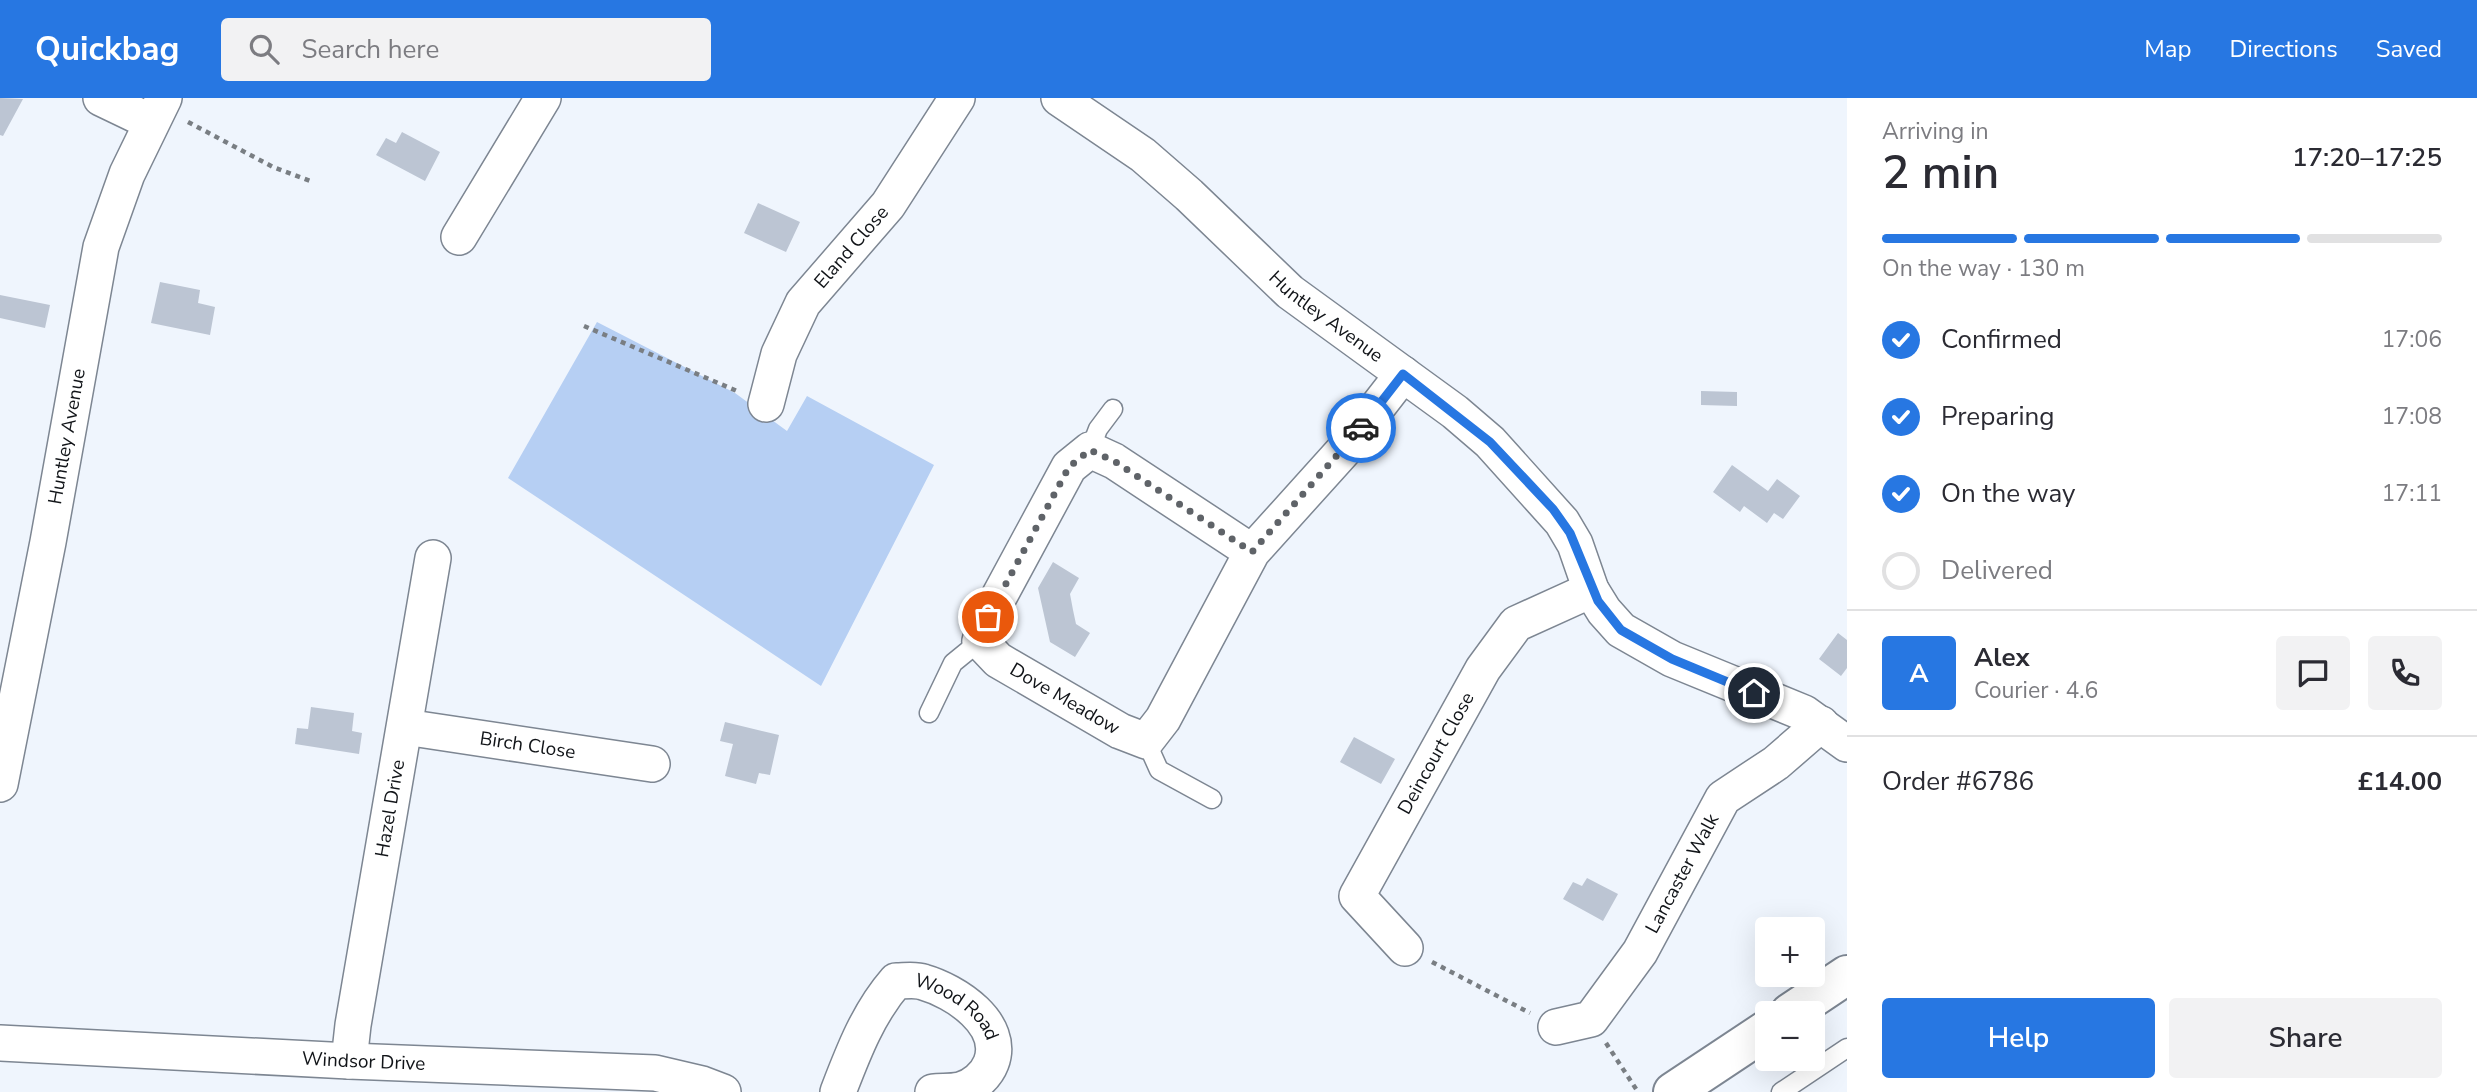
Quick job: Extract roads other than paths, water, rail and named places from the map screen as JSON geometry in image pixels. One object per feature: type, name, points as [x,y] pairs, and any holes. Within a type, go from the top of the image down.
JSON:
[{"type":"main road","points":[[1808,1001],[1847,975]]},
{"type":"main road","points":[[1673,1092],[1755,1038]]},
{"type":"street","points":[[101,98],[158,110]]},
{"type":"street","points":[[459,237],[543,98]]},
{"type":"street","name":"Eland Close","points":[[766,404],[779,354],[803,303],[888,205],[957,98]]},
{"type":"street","name":"Huntley Avenue","points":[[1059,98],[1143,155],[1189,195],[1290,292],[1403,374],[1490,442],[1553,509],[1570,533],[1591,590],[1621,630],[1652,650],[1786,705],[1834,734]]},
{"type":"street","name":"Huntley Avenue","points":[[0,784],[48,541],[100,247],[127,174],[158,110]]},
{"type":"street","points":[[1146,741],[1163,719],[1252,552],[1343,450],[1403,374]]},
{"type":"street","points":[[980,641],[988,617],[1069,467],[1090,450],[1114,461],[1252,552]]},
{"type":"street","name":"Hazel Drive","points":[[349,1061],[433,558]]},
{"type":"street","name":"Deincourt Close","points":[[1405,948],[1357,896],[1483,669],[1517,624],[1591,590]]},
{"type":"street","name":"Dove Meadow","points":[[980,641],[998,660],[1120,731],[1146,741]]},
{"type":"street","name":"Birch Close","points":[[405,727],[652,764]]},
{"type":"street","name":"Lancaster Walk","points":[[1556,1027],[1591,1019],[1640,952],[1723,798],[1776,763],[1834,734]]},
{"type":"street","name":"Wood Road","points":[[848,1090],[866,1026],[881,998],[896,981],[921,981],[954,996],[983,1019],[991,1034],[995,1052],[986,1075],[962,1090],[933,1092]]},
{"type":"street","name":"Windsor Drive","points":[[0,1043],[655,1073],[723,1092]]},
{"type":"lane","points":[[1090,450],[1098,429],[1113,409]]},
{"type":"lane","points":[[929,713],[953,663],[980,641]]},
{"type":"lane","points":[[1146,741],[1159,770],[1212,799]]},
{"type":"lane","points":[[1780,1092],[1847,1048]]}]
